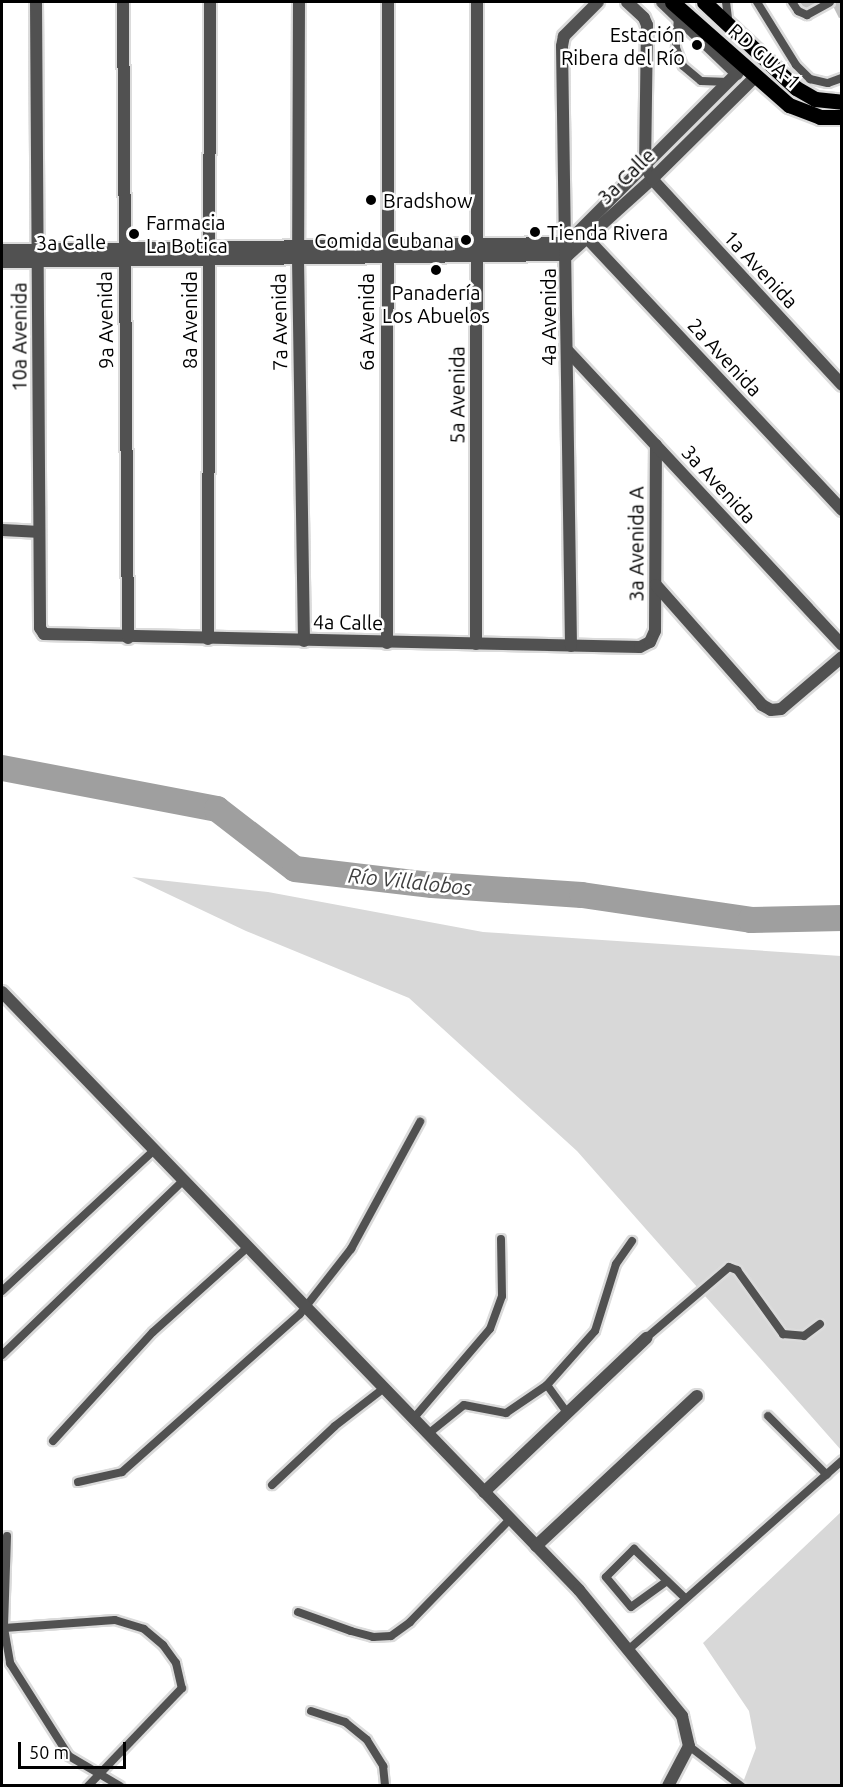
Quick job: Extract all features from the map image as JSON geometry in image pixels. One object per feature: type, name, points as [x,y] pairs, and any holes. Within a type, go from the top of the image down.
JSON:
[{"type":"main road","name":"RD GUA-1","points":[[672,2],[744,74],[804,113],[842,117]]},
{"type":"main road","name":"RD GUA-1","points":[[704,2],[786,79]]},
{"type":"main road","points":[[749,44],[744,74],[786,79],[809,97],[842,102]]},
{"type":"street","name":"10a Avenida","points":[[36,2],[40,628],[44,634]]},
{"type":"street","name":"9a Avenida","points":[[123,2],[123,254],[128,638]]},
{"type":"street","name":"8a Avenida","points":[[208,639],[210,2]]},
{"type":"street","name":"7a Avenida","points":[[299,2],[298,252],[304,641]]},
{"type":"street","name":"6a Avenida","points":[[387,643],[385,251],[388,2]]},
{"type":"street","name":"5a Avenida","points":[[476,644],[477,2]]},
{"type":"street","name":"4a Avenida","points":[[571,646],[567,249],[562,41],[598,2]]},
{"type":"street","points":[[627,2],[645,18],[646,25],[645,164]]},
{"type":"street","points":[[662,2],[744,74]]},
{"type":"street","name":"3a Calle","points":[[2,250],[38,255],[567,249],[652,179],[744,74]]},
{"type":"street","name":"3a Calle","points":[[584,234],[645,164],[744,74]]},
{"type":"street","name":"1a Avenida","points":[[645,164],[652,179],[842,385]]},
{"type":"street","name":"2a Avenida","points":[[584,234],[842,510]]},
{"type":"street","name":"3a Calle","points":[[2,262],[38,255]]},
{"type":"street","name":"3a Avenida","points":[[567,350],[842,645]]},
{"type":"street","name":"3a Avenida A","points":[[650,642],[655,631],[656,445]]},
{"type":"street","points":[[2,530],[39,532]]},
{"type":"street","points":[[656,585],[762,705],[771,710],[781,709],[842,657]]},
{"type":"street","name":"4a Calle","points":[[44,634],[128,638],[640,647],[650,642]]},
{"type":"street","points":[[2,992],[536,1546],[628,1650],[682,1716],[689,1746],[668,1785]]},
{"type":"street","points":[[484,1492],[646,1338]]},
{"type":"street","points":[[536,1546],[697,1396]]},
{"type":"lane","points":[[726,2],[729,26]]},
{"type":"lane","points":[[757,2],[796,65],[810,79],[828,83],[842,78]]},
{"type":"lane","points":[[792,2],[798,11],[807,15],[830,2]]},
{"type":"lane","points":[[678,17],[676,48],[683,66],[701,81],[744,74]]},
{"type":"lane","points":[[78,1482],[128,1467],[306,1308],[351,1249],[420,1122]]},
{"type":"lane","points":[[2,1291],[154,1150]]},
{"type":"lane","points":[[2,1355],[183,1181]]},
{"type":"lane","points":[[413,1419],[490,1329],[502,1296],[501,1239]]},
{"type":"lane","points":[[428,1434],[464,1406],[506,1413],[547,1385],[595,1331],[616,1263],[632,1241]]},
{"type":"lane","points":[[52,1441],[153,1332],[248,1247]]},
{"type":"lane","points":[[646,1338],[729,1267],[737,1270],[783,1334],[804,1336],[820,1324]]},
{"type":"lane","points":[[547,1385],[567,1413]]},
{"type":"lane","points":[[273,1485],[335,1426],[384,1388]]},
{"type":"lane","points":[[768,1416],[827,1475]]},
{"type":"lane","points":[[628,1650],[842,1461]]},
{"type":"lane","points":[[298,1612],[362,1634],[391,1636],[410,1622],[510,1520]]},
{"type":"lane","points":[[7,1536],[4,1628],[10,1663],[27,1696],[69,1756],[120,1785]]},
{"type":"lane","points":[[667,1581],[631,1607],[606,1575],[634,1549],[685,1598]]},
{"type":"lane","points":[[4,1628],[115,1620],[144,1629],[163,1645],[176,1664],[182,1688],[88,1785]]},
{"type":"lane","points":[[311,1711],[345,1722],[367,1740],[383,1766],[385,1785]]},
{"type":"lane","points":[[689,1746],[741,1785]]},
{"type":"shaded area","points":[[132,877],[268,892],[483,932],[841,956],[841,1450],[577,1151],[409,998],[246,931]]},
{"type":"shaded area","points":[[841,1512],[841,1785],[742,1785],[756,1748],[749,1711],[703,1643]]},
{"type":"building","points":[[800,2],[820,2],[804,9]]},
{"type":"building","points":[[831,2],[842,2],[842,17],[839,18]]},
{"type":"waterway","name":"Río Villalobos","points":[[2,768],[217,809],[295,869],[432,885],[582,895],[751,920],[842,918]]},
{"type":"place","name":"Estación Ribera del Río","points":[[697,45]]},
{"type":"place","name":"Bradshow","points":[[371,200]]},
{"type":"place","name":"Tienda Rivera","points":[[535,232]]},
{"type":"place","name":"Farmacia La Botica","points":[[134,234]]},
{"type":"place","name":"Comida Cubana","points":[[466,240]]},
{"type":"place","name":"Panadería Los Abuelos","points":[[436,270]]}]
